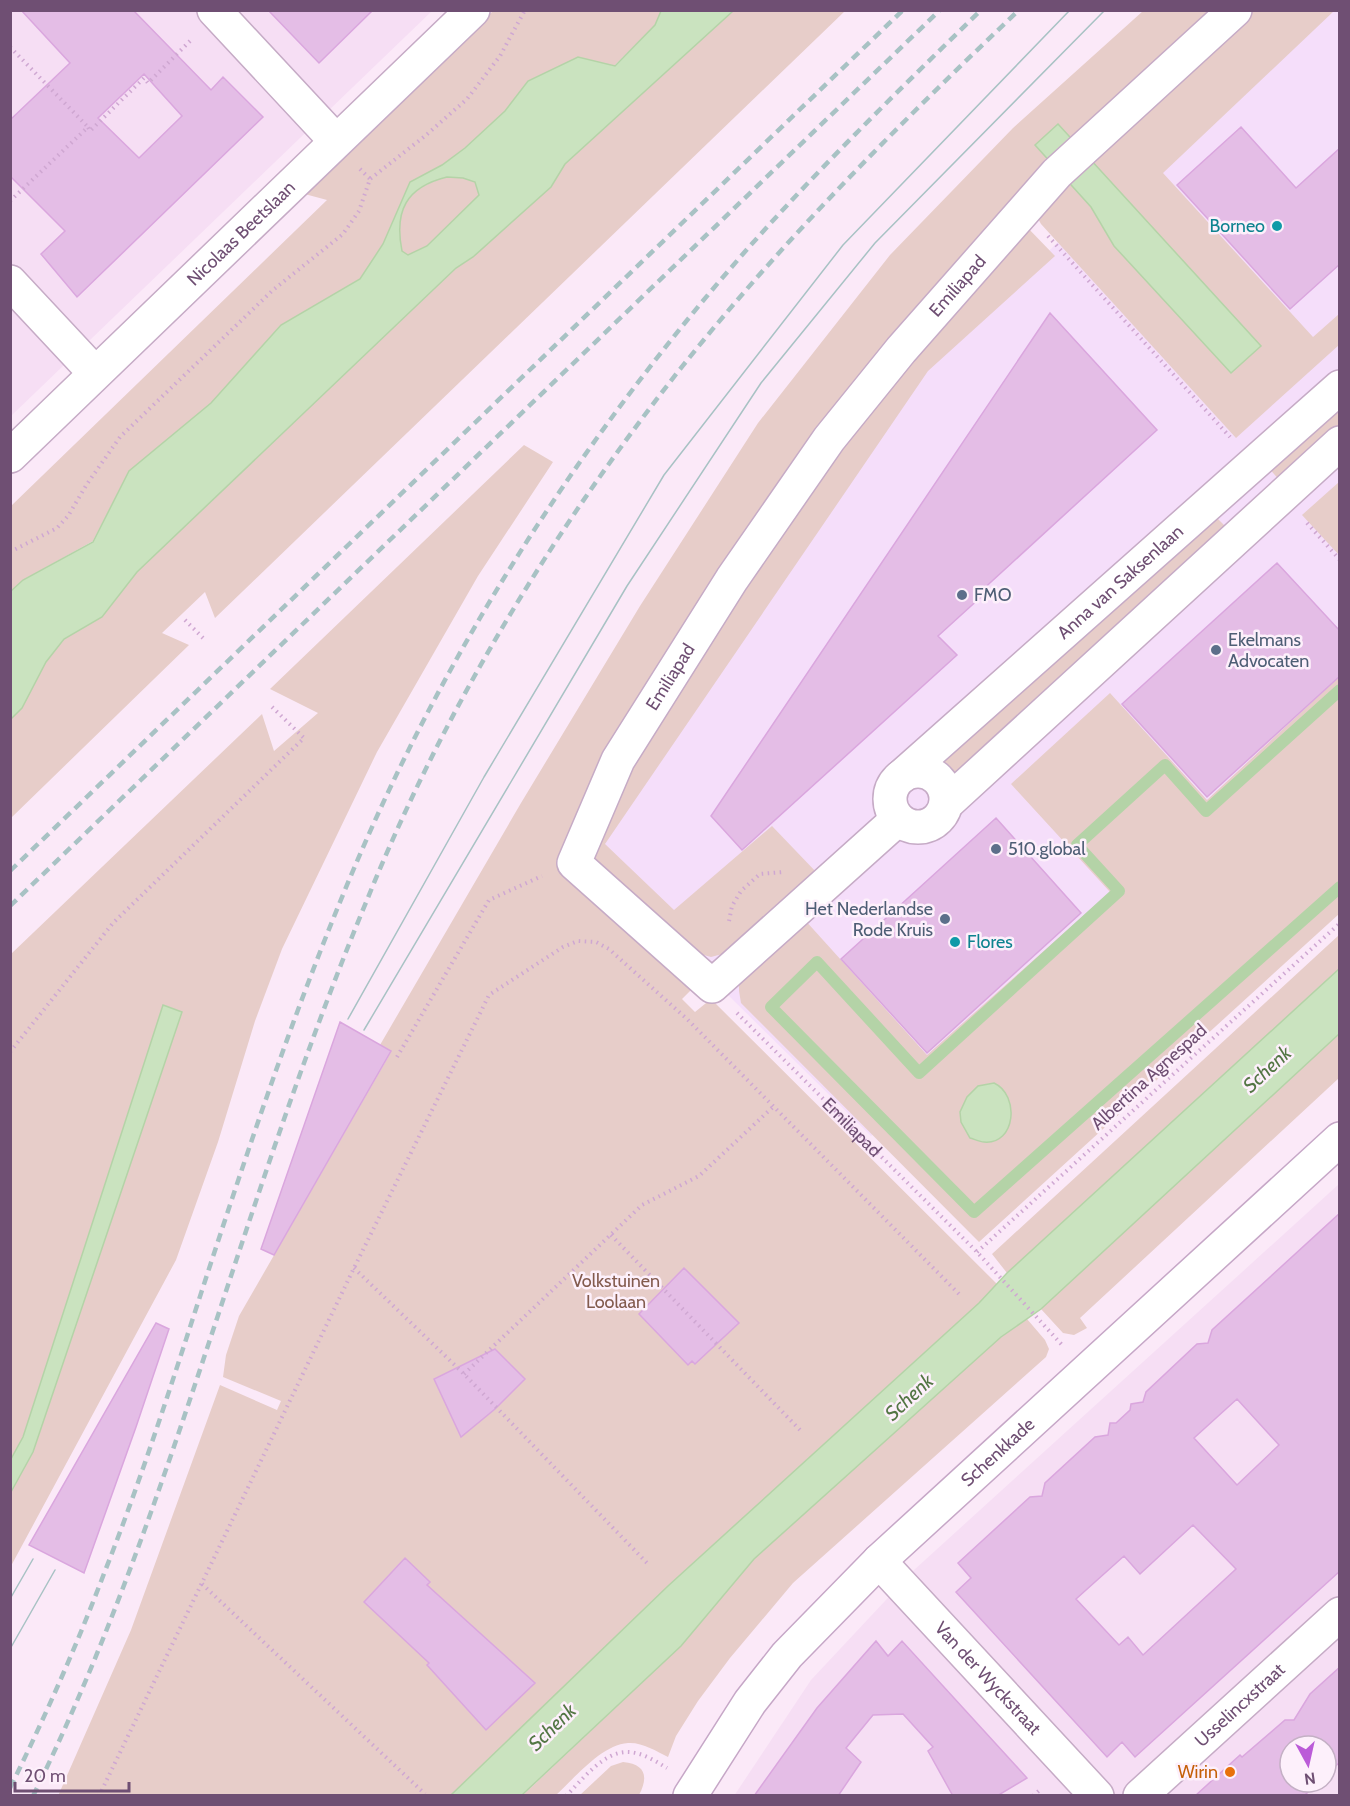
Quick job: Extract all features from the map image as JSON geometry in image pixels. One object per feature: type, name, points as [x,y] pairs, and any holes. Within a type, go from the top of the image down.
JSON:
[{"type":"street","name":"Nicolaas Beetslaan","points":[[10,456],[473,10]]},
{"type":"street","name":"Emiliapad","points":[[574,863],[618,760],[732,579],[829,439],[901,350],[1057,173],[1235,10]]},
{"type":"street","points":[[216,12],[336,141]]},
{"type":"street","points":[[10,282],[95,373]]},
{"type":"street","name":"Anna van Saksenlaan","points":[[897,819],[891,807],[891,790],[902,776],[1340,387]]},
{"type":"street","points":[[574,863],[712,986],[897,819],[908,825],[924,826],[938,819],[946,804],[1340,443]]},
{"type":"street","points":[[902,776],[918,771],[933,776],[944,788],[946,804]]},
{"type":"street","name":"Schenkkade","points":[[694,1790],[750,1702],[787,1655],[879,1561],[1340,1139]]},
{"type":"street","name":"Van der Wyckstraat","points":[[879,1561],[1097,1796]]},
{"type":"street","name":"Usselincxstraat","points":[[1140,1796],[1340,1614]]},
{"type":"path","points":[[10,552],[57,528],[68,516],[120,437],[273,290],[343,234],[360,211],[370,179],[425,136],[467,99],[500,56],[525,10]]},
{"type":"path","points":[[10,47],[90,130],[144,78],[148,83],[216,12]]},
{"type":"path","points":[[10,201],[88,127]]},
{"type":"path","points":[[1023,209],[1254,464]]},
{"type":"path","points":[[1282,496],[1340,560]]},
{"type":"path","points":[[185,620],[202,638]]},
{"type":"path","points":[[10,1052],[113,923],[304,738],[271,706]]},
{"type":"path","points":[[397,1057],[489,900],[574,863]]},
{"type":"path","name":"Albertina Agnespad","points":[[977,1252],[1340,923]]},
{"type":"path","points":[[99,1796],[354,1268],[489,995],[563,947],[578,941],[596,942],[609,949],[681,1012],[960,1295]]},
{"type":"path","name":"Emiliapad","points":[[712,986],[977,1252],[1050,1330]]},
{"type":"path","points":[[464,1374],[642,1205],[699,1176],[774,1106]]},
{"type":"path","points":[[611,1235],[800,1430]]},
{"type":"path","points":[[354,1268],[464,1374],[647,1563]]},
{"type":"path","points":[[202,1584],[425,1794]]},
{"type":"path","points":[[566,1796],[611,1756],[627,1752],[644,1755],[694,1790]]},
{"type":"shaded area","points":[[11,11],[432,11],[11,416]]},
{"type":"shaded area","points":[[1254,11],[1339,11],[1339,714],[871,1136],[726,993],[587,843],[919,368],[1051,249],[1091,207]]},
{"type":"shaded area","points":[[1339,1184],[1339,1795],[734,1796],[811,1680],[914,1570]]},
{"type":"green space","points":[[493,11],[661,11],[655,25],[614,66],[578,57],[528,81],[505,111],[465,148],[442,165],[410,182],[383,244],[360,279],[281,325],[211,403],[129,471],[93,541],[23,580],[11,591],[11,506],[327,200],[301,193]]},
{"type":"green space","points":[[733,11],[845,11],[215,618],[205,592],[162,633],[189,645],[11,818],[11,719],[22,708],[46,662],[64,639],[102,617],[137,572],[456,268],[473,257],[551,187],[565,164]]},
{"type":"green space","name":"Volkstuinen Loolaan","points":[[1143,11],[1222,11],[1074,143],[1058,124],[1036,145],[1053,163],[611,759],[557,858],[696,985],[682,999],[695,1012],[711,999],[997,1284],[979,1303],[668,1586],[451,1795],[58,1796],[131,1630],[220,1385],[277,1410],[281,1401],[223,1377],[226,1355],[239,1316],[391,1052],[380,1045],[521,803],[640,606],[758,423],[890,255],[1013,128]]},
{"type":"green space","points":[[1250,11],[1334,11],[1163,173],[1313,337],[1339,314],[1339,345],[1236,438],[1041,224],[1036,215],[1066,178],[1091,207],[1114,246],[1231,373],[1261,346],[1086,156]]},
{"type":"green space","points":[[447,177],[463,178],[475,182],[479,195],[427,246],[408,256],[402,251],[400,237],[400,224],[406,203],[422,188]]},
{"type":"green space","points":[[1024,224],[1055,256],[928,371],[605,844],[674,910],[772,826],[818,874],[730,952],[711,957],[689,951],[584,860],[614,787],[818,472]]},
{"type":"green space","points":[[1339,399],[1339,430],[1282,483],[1266,465]]},
{"type":"green space","points":[[524,445],[553,462],[478,576],[377,752],[282,949],[255,1021],[218,1142],[176,1260],[11,1566],[11,1492],[33,1452],[23,1437],[11,1459],[11,954],[262,714],[274,751],[318,713],[270,689]]},
{"type":"green space","points":[[1339,482],[1339,555],[1302,515]]},
{"type":"green space","points":[[1210,518],[1218,519],[1224,525],[1225,535],[951,779],[941,770],[941,762]]},
{"type":"green space","points":[[1339,677],[1339,914],[979,1242],[741,1003],[739,978],[804,919],[927,1055],[1110,892],[1011,784],[1110,693],[1207,800]]},
{"type":"green space","points":[[1339,935],[1339,969],[1007,1273],[992,1254]]},
{"type":"green space","points":[[1339,1034],[1339,1078],[1080,1318],[1087,1328],[1074,1335],[1063,1333],[1041,1309]]},
{"type":"green space","points":[[1027,1319],[1045,1340],[1049,1349],[1046,1357],[793,1583],[730,1658],[698,1701],[676,1736],[668,1757],[638,1744],[618,1745],[589,1763],[556,1795],[522,1796],[681,1646],[754,1559],[1001,1337]]},
{"type":"green space","points":[[623,1762],[636,1765],[643,1772],[644,1782],[639,1795],[580,1795],[611,1766]]},
{"type":"water","points":[[661,11],[733,11],[565,164],[551,187],[473,257],[456,268],[137,572],[102,617],[64,639],[46,662],[22,708],[11,719],[11,591],[23,580],[93,542],[129,471],[211,403],[281,325],[360,279],[383,244],[410,182],[442,165],[465,148],[505,111],[528,81],[578,57],[615,66],[655,25]],"holes":[[[447,177],[463,178],[475,182],[479,195],[427,246],[408,255],[402,251],[400,237],[402,213],[413,194],[433,181]]]},
{"type":"water","points":[[1058,124],[1261,346],[1231,373],[1114,246],[1091,207],[1035,145]]},
{"type":"water","name":"Schenk","points":[[1339,969],[1339,1034],[1041,1309],[1001,1337],[754,1559],[681,1646],[522,1795],[451,1795],[668,1586],[979,1303],[1007,1273]]},
{"type":"water","points":[[163,1005],[182,1012],[33,1452],[11,1492],[11,1459],[23,1437]]},
{"type":"water","points":[[994,1083],[1008,1098],[1011,1118],[1003,1136],[995,1141],[981,1142],[970,1138],[961,1122],[960,1112],[967,1097],[978,1086]]},
{"type":"building","points":[[21,10],[133,10],[211,90],[223,77],[263,117],[77,297],[41,254],[65,231],[10,176],[10,120],[70,63]],"holes":[[[144,74],[182,116],[139,158],[98,118]]]},
{"type":"building","points":[[268,10],[373,10],[319,63]]},
{"type":"building","name":"Borneo","points":[[1241,127],[1296,188],[1340,148],[1340,264],[1290,309],[1177,185]]},
{"type":"building","points":[[1050,313],[1157,430],[979,593],[982,596],[938,636],[957,655],[742,850],[711,816]]},
{"type":"building","points":[[1277,563],[1340,631],[1340,676],[1207,797],[1122,704]]},
{"type":"building","name":"Flores","points":[[996,818],[1081,913],[927,1053],[841,959]]},
{"type":"building","points":[[340,1022],[391,1051],[274,1255],[261,1249]]},
{"type":"building","points":[[1340,1213],[1340,1571],[1135,1757],[1122,1742],[1107,1757],[956,1592],[971,1578],[958,1563],[1030,1497],[1042,1496],[1045,1483],[1095,1437],[1108,1435],[1110,1423],[1116,1423],[1130,1410],[1131,1404],[1143,1402],[1146,1392],[1197,1344],[1208,1343],[1212,1330]],"holes":[[[1237,1399],[1279,1445],[1237,1485],[1194,1438]],[[1193,1525],[1236,1569],[1143,1655],[1128,1637],[1119,1645],[1076,1599],[1124,1556],[1140,1574]]]},
{"type":"building","points":[[684,1268],[739,1323],[695,1364],[692,1361],[688,1365],[639,1314]]},
{"type":"building","points":[[156,1323],[169,1329],[84,1573],[29,1545]]},
{"type":"building","points":[[495,1349],[525,1379],[495,1409],[461,1437],[434,1379]]},
{"type":"building","points":[[405,1558],[430,1582],[427,1585],[535,1683],[486,1730],[427,1665],[429,1663],[364,1602]]},
{"type":"building","points":[[876,1641],[888,1656],[902,1641],[1027,1778],[997,1796],[953,1796],[928,1751],[933,1747],[903,1714],[873,1715],[846,1748],[861,1762],[838,1796],[754,1796],[817,1708]]},
{"type":"building","points":[[1340,1667],[1340,1762],[1338,1764],[1338,1734],[1278,1734],[1278,1794],[1306,1794],[1304,1796],[1195,1796],[1240,1755],[1242,1757],[1285,1720],[1294,1720],[1310,1694]]},
{"type":"waterway","points":[[1340,690],[1206,811],[1165,765],[1077,845],[1119,891],[919,1073],[817,962],[771,1007],[974,1212],[1340,887]]},
{"type":"tram line","points":[[348,1019],[484,777],[664,475],[843,245],[1070,10]]},
{"type":"tram line","points":[[364,1030],[627,586],[761,383],[875,243],[1105,10]]},
{"type":"tram line","points":[[10,1599],[33,1559]]},
{"type":"tram line","points":[[10,1649],[55,1570]]},
{"type":"railway","points":[[10,871],[903,10]]},
{"type":"railway","points":[[10,906],[940,10]]},
{"type":"railway","points":[[10,1788],[72,1653],[119,1535],[260,1117],[318,957],[361,852],[440,689],[484,611],[582,459],[692,315],[750,246],[806,185],[981,10]]},
{"type":"railway","points":[[33,1796],[96,1656],[151,1513],[276,1141],[335,980],[397,830],[465,693],[503,626],[586,496],[677,373],[757,278],[841,186],[1019,10]]},
{"type":"place","name":"Borneo","points":[[1277,226]]},
{"type":"place","name":"FMO","points":[[962,595]]},
{"type":"place","name":"Ekelmans Advocaten","points":[[1216,650]]},
{"type":"place","name":"510.global","points":[[996,849]]},
{"type":"place","name":"Het Nederlandse Rode Kruis","points":[[945,919]]},
{"type":"place","name":"Flores","points":[[955,942]]},
{"type":"place","name":"Wirin","points":[[1230,1772]]}]
